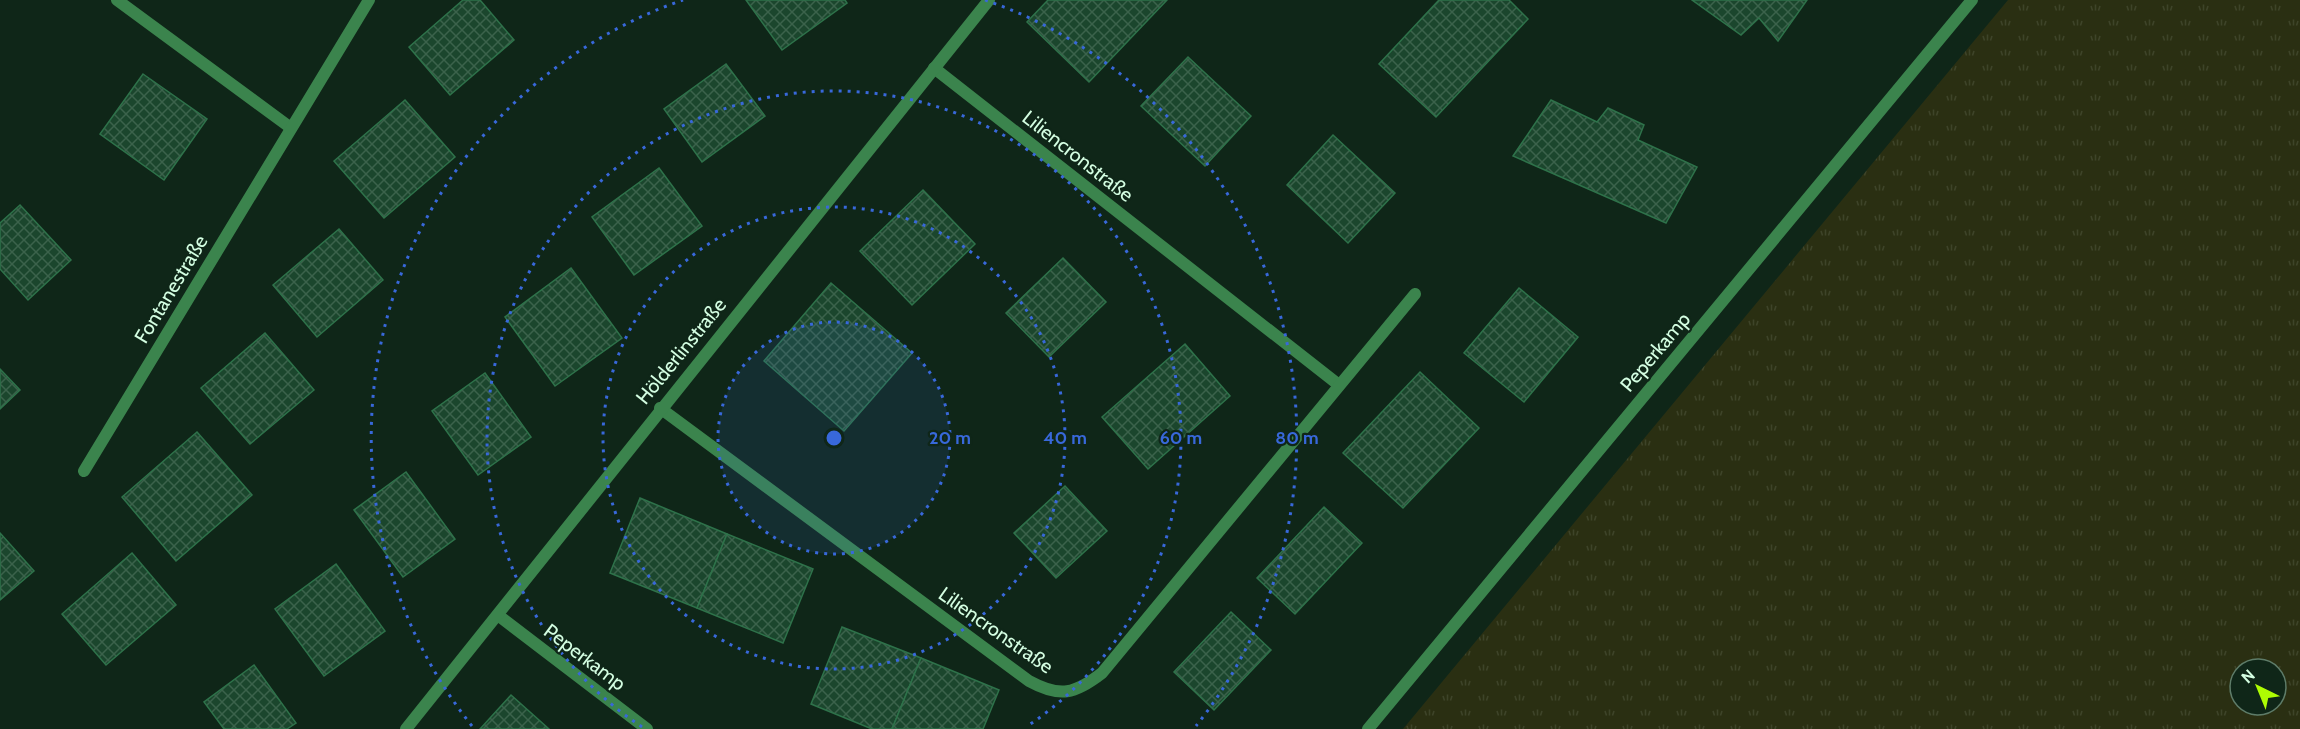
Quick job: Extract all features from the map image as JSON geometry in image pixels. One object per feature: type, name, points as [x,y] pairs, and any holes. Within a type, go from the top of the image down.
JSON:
[{"type":"street","points":[[117,0],[291,128]]},
{"type":"street","name":"Fontanestraße","points":[[84,471],[369,0]]},
{"type":"street","name":"Hölderlinstraße","points":[[406,729],[498,616],[660,408],[989,0]]},
{"type":"street","name":"Peperkamp","points":[[1368,729],[1972,0]]},
{"type":"street","name":"Liliencronstraße","points":[[934,68],[1339,385]]},
{"type":"street","name":"Liliencronstraße","points":[[660,408],[1029,681],[1059,693],[1075,690],[1102,673],[1415,294]]},
{"type":"street","name":"Peperkamp","points":[[498,616],[647,729]]},
{"type":"green space","points":[[2008,0],[2300,0],[2300,729],[1403,729]]},
{"type":"building","points":[[463,0],[480,0],[514,40],[450,95],[409,47]]},
{"type":"building","points":[[746,0],[845,0],[847,3],[782,50]]},
{"type":"building","points":[[1048,0],[1167,0],[1089,82],[1027,22]]},
{"type":"building","points":[[1439,0],[1509,0],[1528,19],[1436,117],[1379,64]]},
{"type":"building","points":[[1692,0],[1807,0],[1778,41],[1759,18],[1741,35]]},
{"type":"building","points":[[1188,57],[1251,116],[1205,166],[1141,106]]},
{"type":"building","points":[[726,64],[765,116],[702,162],[664,109]]},
{"type":"building","points":[[143,74],[207,119],[164,180],[100,134]]},
{"type":"building","points":[[405,100],[455,157],[384,218],[334,161]]},
{"type":"building","points":[[1551,100],[1597,122],[1608,108],[1644,125],[1638,140],[1697,167],[1666,223],[1513,156]]},
{"type":"building","points":[[1333,135],[1395,193],[1348,243],[1287,185]]},
{"type":"building","points":[[659,168],[702,226],[634,275],[592,217]]},
{"type":"building","points":[[923,190],[975,244],[912,305],[860,251]]},
{"type":"building","points":[[20,205],[71,260],[28,300],[0,269],[0,223]]},
{"type":"building","points":[[339,229],[383,280],[317,337],[273,285]]},
{"type":"building","points":[[1063,258],[1106,302],[1049,357],[1006,313]]},
{"type":"building","points":[[571,268],[622,338],[555,386],[505,317]]},
{"type":"building","points":[[831,283],[912,353],[844,431],[764,361]]},
{"type":"building","points":[[1519,288],[1578,337],[1524,402],[1464,353]]},
{"type":"building","points":[[265,333],[314,390],[250,444],[201,388]]},
{"type":"building","points":[[1185,344],[1230,396],[1148,469],[1102,417]]},
{"type":"building","points":[[0,369],[20,390],[0,409]]},
{"type":"building","points":[[1420,372],[1479,428],[1403,508],[1343,453]]},
{"type":"building","points":[[485,373],[531,437],[478,475],[432,411]]},
{"type":"building","points":[[197,432],[252,495],[176,561],[122,497]]},
{"type":"building","points":[[406,472],[455,539],[403,577],[354,510]]},
{"type":"building","points":[[1065,486],[1107,531],[1056,578],[1014,533]]},
{"type":"building","points":[[640,498],[727,534],[697,608],[610,573]]},
{"type":"building","points":[[1324,507],[1362,543],[1295,614],[1257,578]]},
{"type":"building","points":[[0,533],[34,571],[0,600]]},
{"type":"building","points":[[727,534],[813,569],[783,643],[697,608]]},
{"type":"building","points":[[132,553],[176,605],[106,665],[62,614]]},
{"type":"building","points":[[336,564],[385,631],[324,676],[275,609]]},
{"type":"building","points":[[1231,612],[1271,650],[1214,710],[1174,672]]},
{"type":"building","points":[[842,627],[921,658],[892,729],[872,729],[811,704]]},
{"type":"building","points":[[921,658],[999,690],[983,729],[892,729]]},
{"type":"building","points":[[254,665],[296,723],[287,729],[224,729],[204,702]]},
{"type":"building","points":[[511,695],[549,729],[480,729]]}]
